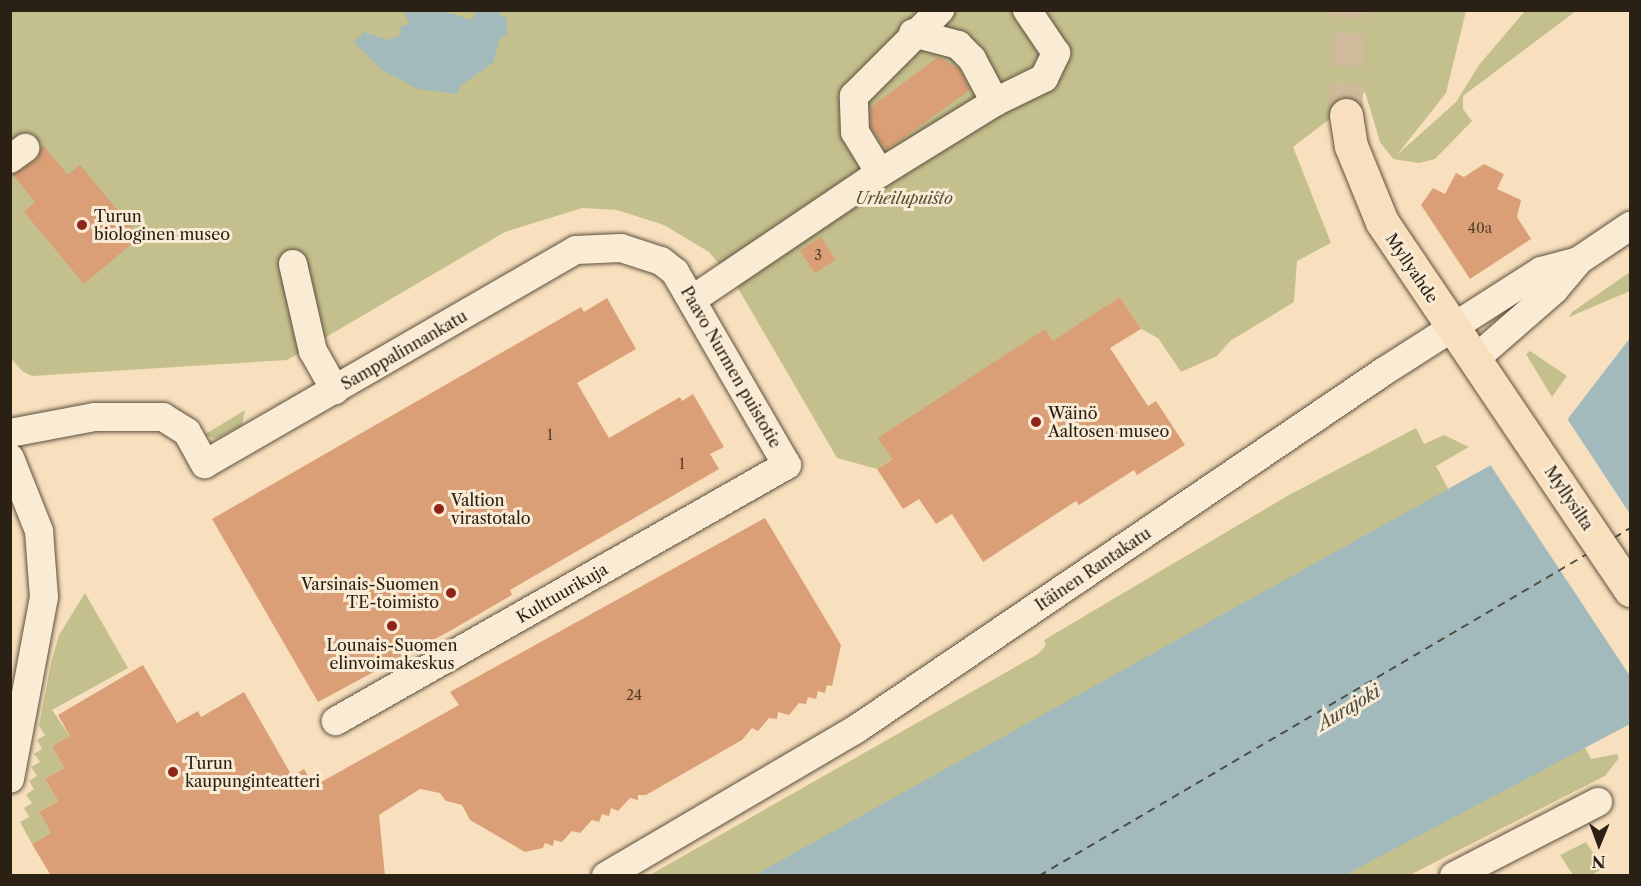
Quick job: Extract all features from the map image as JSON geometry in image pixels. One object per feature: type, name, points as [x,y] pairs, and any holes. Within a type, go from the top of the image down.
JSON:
[{"type":"main road","name":"Myllyahde","points":[[1346,115],[1350,146],[1382,222],[1474,359],[1508,405]]},
{"type":"main road","name":"Myllysilta","points":[[1508,405],[1630,590]]},
{"type":"street","points":[[880,173],[855,132],[854,96],[913,33],[940,10]]},
{"type":"street","points":[[693,299],[880,173],[995,102],[1044,78],[1056,53],[1028,10]]},
{"type":"street","points":[[913,33],[958,45],[972,59],[995,102]]},
{"type":"street","name":"Itäinen Rantakatu","points":[[1474,359],[1554,290],[1578,261],[1630,226]]},
{"type":"street","name":"Paavo Nurmen puistotie","points":[[606,246],[661,261],[675,272],[693,299],[788,465]]},
{"type":"street","name":"Samppalinnankatu","points":[[10,433],[95,417],[163,417],[187,432],[205,464],[576,250],[606,246]]},
{"type":"street","name":"Itäinen Rantakatu","points":[[606,876],[855,730],[1541,271],[1578,261]]},
{"type":"street","points":[[293,264],[313,351],[335,390]]},
{"type":"street","points":[[10,458],[41,548],[44,597],[10,779]]},
{"type":"street","name":"Kulttuurikuja","points":[[336,721],[788,465]]},
{"type":"street","points":[[1454,876],[1598,802]]},
{"type":"green space","name":"Urheilupuisto","points":[[10,11],[1466,11],[1446,93],[1397,155],[1456,102],[1479,65],[1525,11],[1576,11],[1463,96],[1463,109],[1472,121],[1435,159],[1419,163],[1393,159],[1380,142],[1365,92],[1293,147],[1331,243],[1297,261],[1294,302],[1230,341],[1217,356],[1181,372],[1158,338],[1141,329],[1120,297],[877,469],[837,458],[735,283],[709,252],[664,225],[617,210],[582,208],[505,232],[287,360],[32,376],[22,371],[10,357]]},
{"type":"green space","points":[[1630,272],[1630,291],[1569,317],[1572,312]]},
{"type":"green space","points":[[1530,351],[1567,376],[1552,397],[1526,354]]},
{"type":"green space","points":[[245,410],[242,425],[216,439],[204,435]]},
{"type":"green space","points":[[1416,428],[1424,444],[1444,435],[1469,447],[1436,466],[1591,759],[1617,754],[1619,758],[1605,776],[1410,875],[648,876],[1038,654],[1046,645],[1044,640],[1289,495]]},
{"type":"green space","points":[[85,593],[128,668],[52,710],[70,736],[52,746],[64,768],[45,779],[58,801],[39,812],[51,833],[32,844],[20,822],[29,817],[24,808],[32,803],[26,795],[34,789],[29,781],[37,776],[31,767],[40,762],[34,754],[42,749],[37,740],[45,735],[39,726],[51,663],[59,635]]},
{"type":"green space","points":[[1586,842],[1603,868],[1592,875],[1573,875],[1560,855]]},
{"type":"water","points":[[404,11],[444,11],[471,20],[478,11],[502,11],[499,15],[507,18],[507,35],[500,38],[493,63],[460,86],[458,94],[418,89],[382,70],[354,42],[364,32],[387,40],[401,35],[400,27],[409,24]]},
{"type":"water","name":"Aurajoki","points":[[1630,338],[1630,724],[1345,875],[753,876],[1563,425]]},
{"type":"pier","points":[[1566,417],[1630,514],[1630,676],[1489,463]]},
{"type":"building","points":[[938,57],[959,69],[970,90],[886,150],[871,127],[871,107]]},
{"type":"building","name":"Turun biologinen museo","points":[[43,145],[68,175],[80,165],[140,237],[84,284],[24,212],[35,202],[13,175],[35,161]]},
{"type":"building","points":[[1484,164],[1504,174],[1497,189],[1521,200],[1517,217],[1531,239],[1470,279],[1421,205],[1433,188],[1445,194],[1456,173],[1464,177]]},
{"type":"building","points":[[821,237],[836,260],[815,273],[800,251]]},
{"type":"building","name":"Wäinö Aaltosen museo","points":[[1120,297],[1141,329],[1110,348],[1148,406],[1156,401],[1185,445],[1137,475],[1134,470],[1079,505],[1076,501],[983,562],[952,514],[936,524],[919,499],[903,509],[877,469],[892,459],[878,438],[1045,329],[1053,341]]},
{"type":"building","name":"Valtion virastotalo","points":[[607,298],[636,349],[577,383],[609,438],[680,397],[682,401],[693,394],[724,447],[710,454],[719,469],[510,590],[512,595],[318,702],[212,519],[581,307],[584,312]]},
{"type":"building","points":[[765,518],[841,645],[832,686],[827,685],[825,693],[818,691],[816,699],[808,697],[806,704],[799,703],[789,715],[778,712],[777,719],[769,718],[758,731],[752,728],[742,740],[646,795],[638,795],[638,800],[630,798],[618,811],[611,808],[609,816],[602,814],[599,822],[592,820],[580,833],[572,831],[562,842],[554,840],[553,846],[545,843],[543,848],[525,852],[470,820],[462,805],[446,801],[440,793],[420,789],[379,815],[385,876],[51,876],[32,844],[51,833],[39,812],[58,801],[45,779],[64,768],[52,746],[70,736],[58,715],[143,665],[177,723],[198,711],[201,717],[244,692],[292,776],[304,769],[314,786],[459,705],[450,692]]},
{"type":"ferry route","points":[[1614,538],[1630,528]]},
{"type":"ferry route","points":[[1039,876],[1587,554]]},
{"type":"tunnel","points":[[1346,115],[1348,10]]},
{"type":"place","name":"Turun biologinen museo","points":[[82,225]]},
{"type":"place","name":"Wäinö Aaltosen museo","points":[[1036,422]]},
{"type":"place","name":"Valtion virastotalo","points":[[439,509]]},
{"type":"place","name":"Varsinais-Suomen TE-toimisto","points":[[451,593]]},
{"type":"place","name":"Lounais-Suomen elinvoimakeskus","points":[[392,626]]},
{"type":"place","name":"Turun kaupunginteatteri","points":[[173,772]]}]
